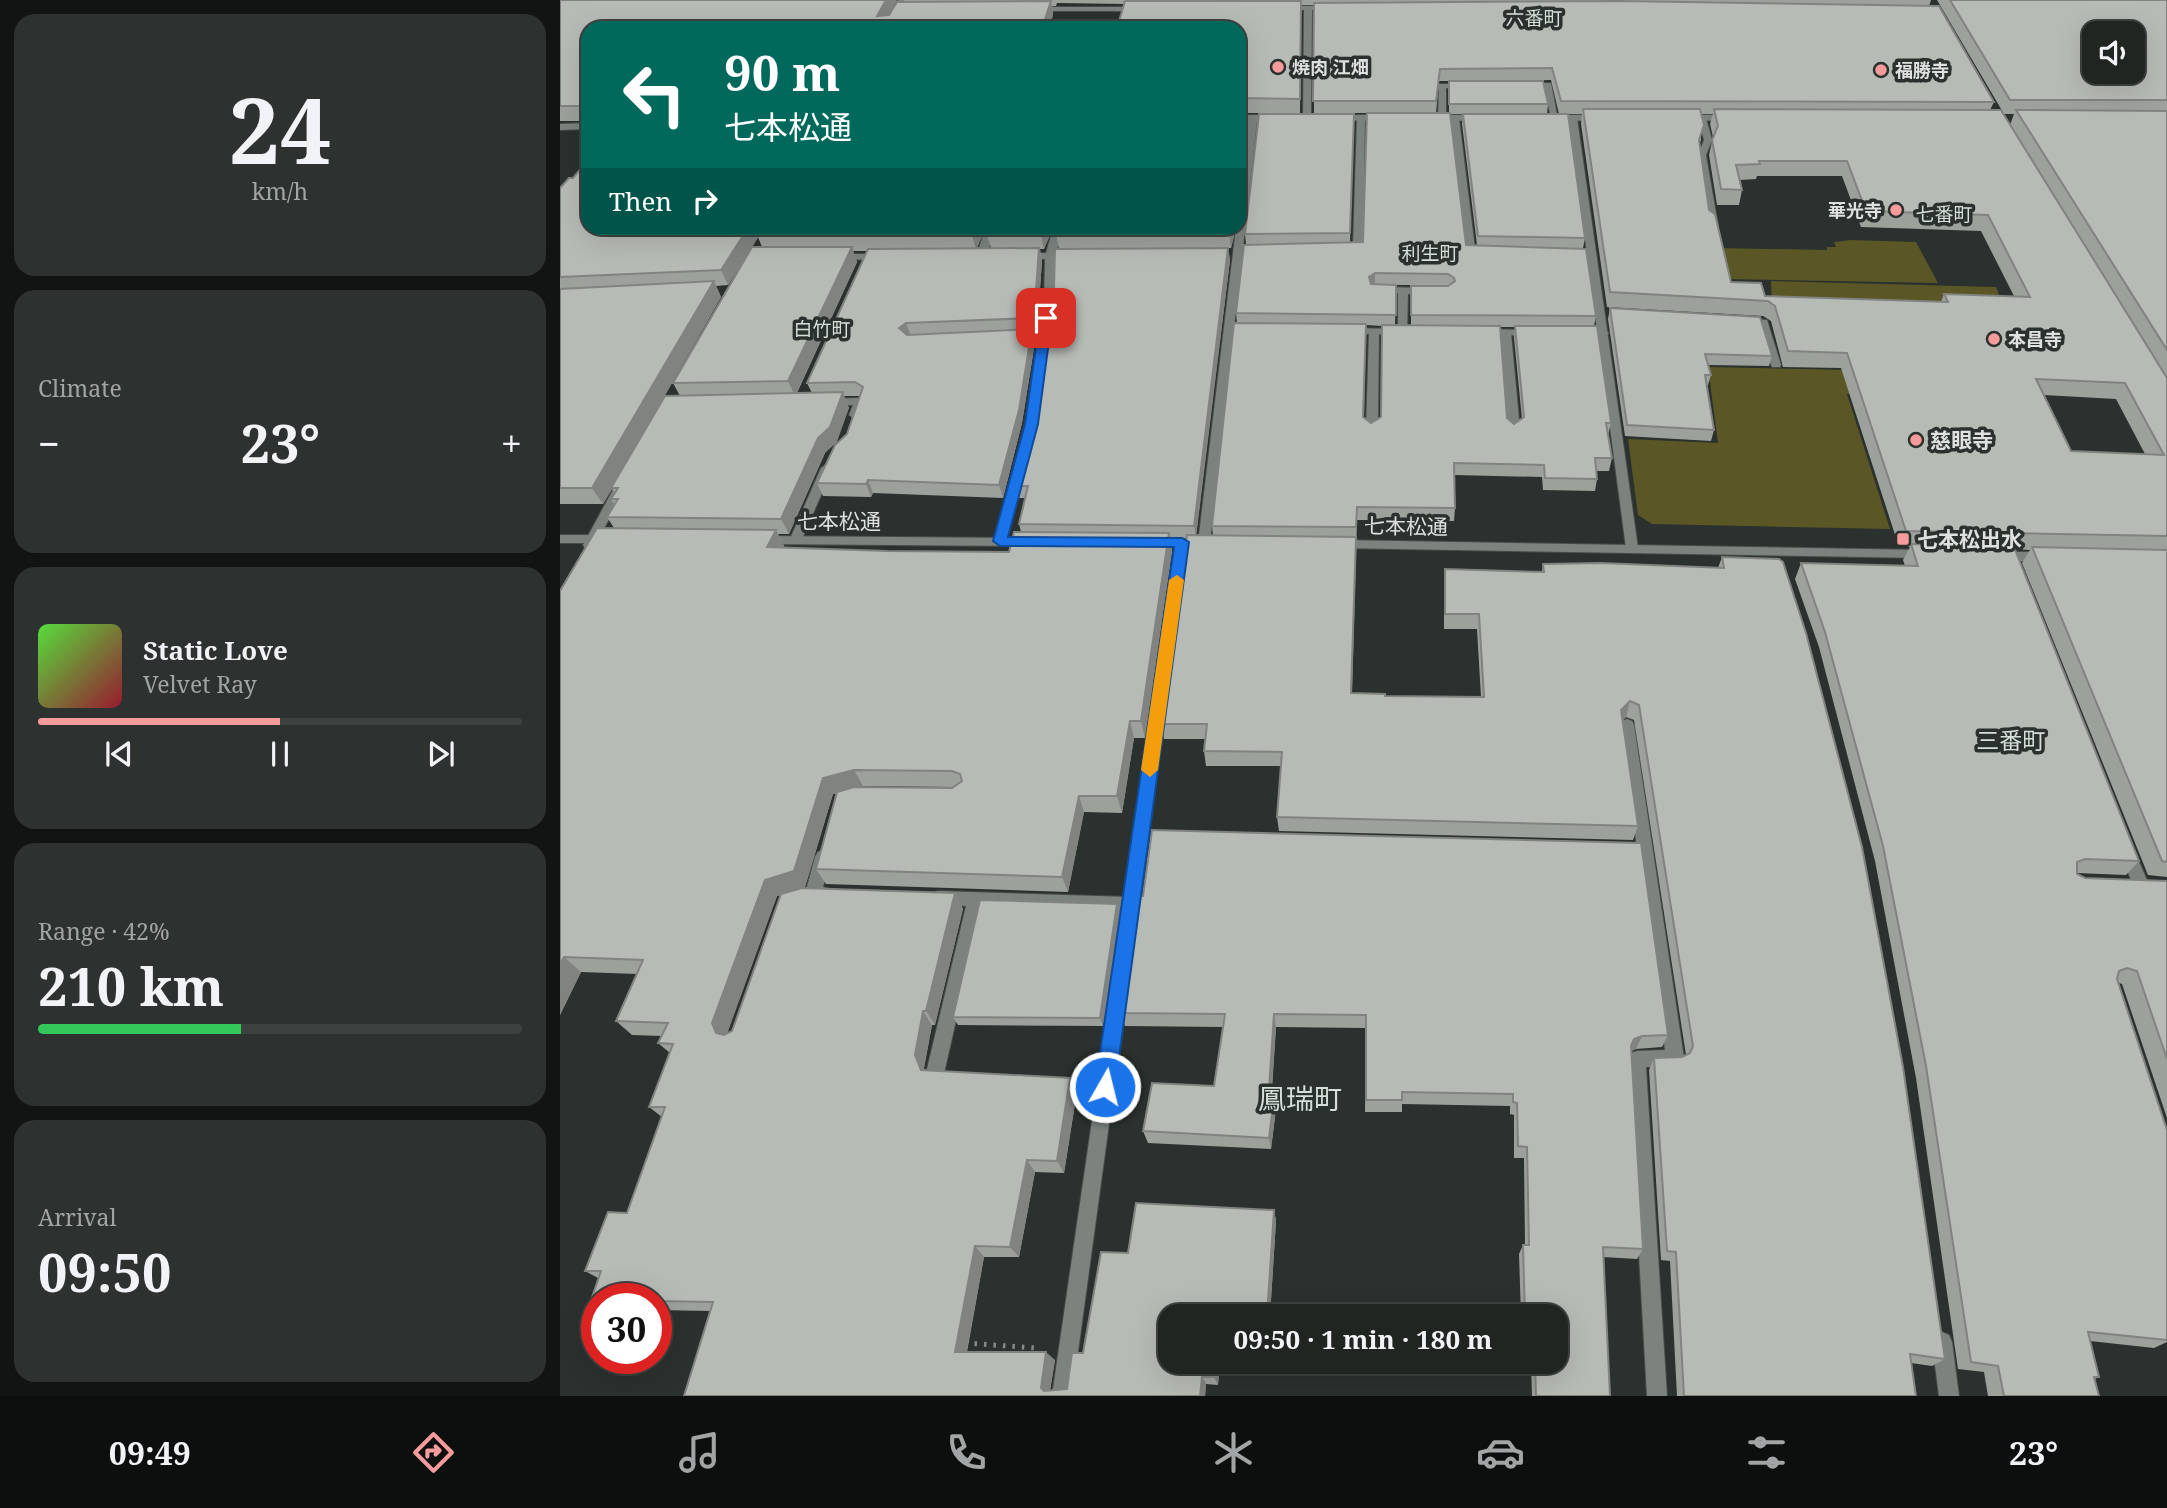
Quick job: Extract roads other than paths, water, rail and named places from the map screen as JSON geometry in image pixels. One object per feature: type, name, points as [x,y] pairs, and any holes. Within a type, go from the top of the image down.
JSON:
[{"type":"street","points":[[891,21],[902,0]]},
{"type":"street","points":[[1021,9],[1110,4],[1147,9]]},
{"type":"street","points":[[1280,8],[1346,8]]},
{"type":"street","points":[[1307,118],[1308,8]]},
{"type":"street","points":[[897,11],[909,10]]},
{"type":"street","points":[[1442,118],[1442,86],[1481,85]]},
{"type":"street","points":[[1521,85],[1548,85],[1555,118]]},
{"type":"street","points":[[1246,118],[1401,118]]},
{"type":"street","points":[[1246,185],[1253,118]]},
{"type":"street","points":[[1332,249],[1359,249],[1361,118]]},
{"type":"street","points":[[1428,118],[1493,118]]},
{"type":"street","points":[[1455,118],[1470,252],[1498,253]]},
{"type":"street","points":[[1543,118],[1612,118]]},
{"type":"street","points":[[1573,118],[1594,254],[1632,548]]},
{"type":"street","points":[[1676,118],[1742,118]]},
{"type":"street","points":[[1702,118],[1708,140],[1702,155],[1713,225]]},
{"type":"street","points":[[560,127],[581,126]]},
{"type":"street","points":[[981,258],[988,235]]},
{"type":"street","points":[[1000,541],[1031,424],[1049,301],[1050,256],[1056,235]]},
{"type":"street","points":[[1140,542],[1211,543],[1229,330],[1241,235]]},
{"type":"street","points":[[1226,255],[1252,250]]},
{"type":"street","points":[[1580,254],[1594,254]]},
{"type":"street","points":[[1008,257],[1088,256]]},
{"type":"street","points":[[828,257],[892,257]]},
{"type":"street","points":[[861,269],[867,257]]},
{"type":"street","points":[[968,258],[994,257]]},
{"type":"street","points":[[1375,290],[1436,291]]},
{"type":"street","points":[[1403,291],[1403,332]]},
{"type":"street","points":[[1601,313],[1615,314]]},
{"type":"street","points":[[1736,320],[1763,321],[1776,365]]},
{"type":"street","points":[[1229,330],[1242,330]]},
{"type":"street","points":[[1335,331],[1416,332]]},
{"type":"street","points":[[1372,429],[1374,331]]},
{"type":"street","points":[[1467,332],[1543,333]]},
{"type":"street","points":[[1506,333],[1514,430]]},
{"type":"street","points":[[1567,333],[1604,333]]},
{"type":"street","points":[[1029,337],[1042,336]]},
{"type":"street","points":[[813,402],[860,401],[852,424]]},
{"type":"street","points":[[795,541],[833,454]]},
{"type":"street","points":[[589,545],[628,474]]},
{"type":"street","points":[[560,539],[589,545],[628,539]]},
{"type":"street","name":"七本松通","points":[[756,540],[1042,542]]},
{"type":"street","points":[[1062,1396],[1130,904],[1147,836],[1182,542]]},
{"type":"street","name":"七本松通","points":[[1329,544],[1942,554]]},
{"type":"street","points":[[1777,551],[1784,573]]},
{"type":"street","points":[[1983,555],[2013,562],[2063,557]]},
{"type":"street","points":[[1627,725],[1639,850],[1675,1058],[1637,1059],[1657,1396]]},
{"type":"street","points":[[2121,834],[2141,885]]},
{"type":"street","points":[[813,894],[828,841]]},
{"type":"street","points":[[794,899],[813,894],[840,894]]},
{"type":"street","points":[[922,897],[1130,904]]},
{"type":"street","points":[[936,1069],[976,899]]},
{"type":"street","points":[[1940,1327],[1950,1396]]},
{"type":"place","name":"焼肉 江畑","points":[[1278,67]]},
{"type":"place","name":"福勝寺","points":[[1881,70]]},
{"type":"place","name":"華光寺","points":[[1896,210]]},
{"type":"place","name":"本昌寺","points":[[1994,339]]},
{"type":"place","name":"慈眼寺","points":[[1916,440]]},
{"type":"place","name":"七本松出水","points":[[1903,539]]},
{"type":"district","name":"六番町","points":[[1534,18]]},
{"type":"district","name":"七番町","points":[[1944,214]]},
{"type":"district","name":"利生町","points":[[1430,253]]},
{"type":"district","name":"白竹町","points":[[822,329]]},
{"type":"district","name":"三番町","points":[[2011,740]]},
{"type":"district","name":"鳳瑞町","points":[[1300,1098]]}]
